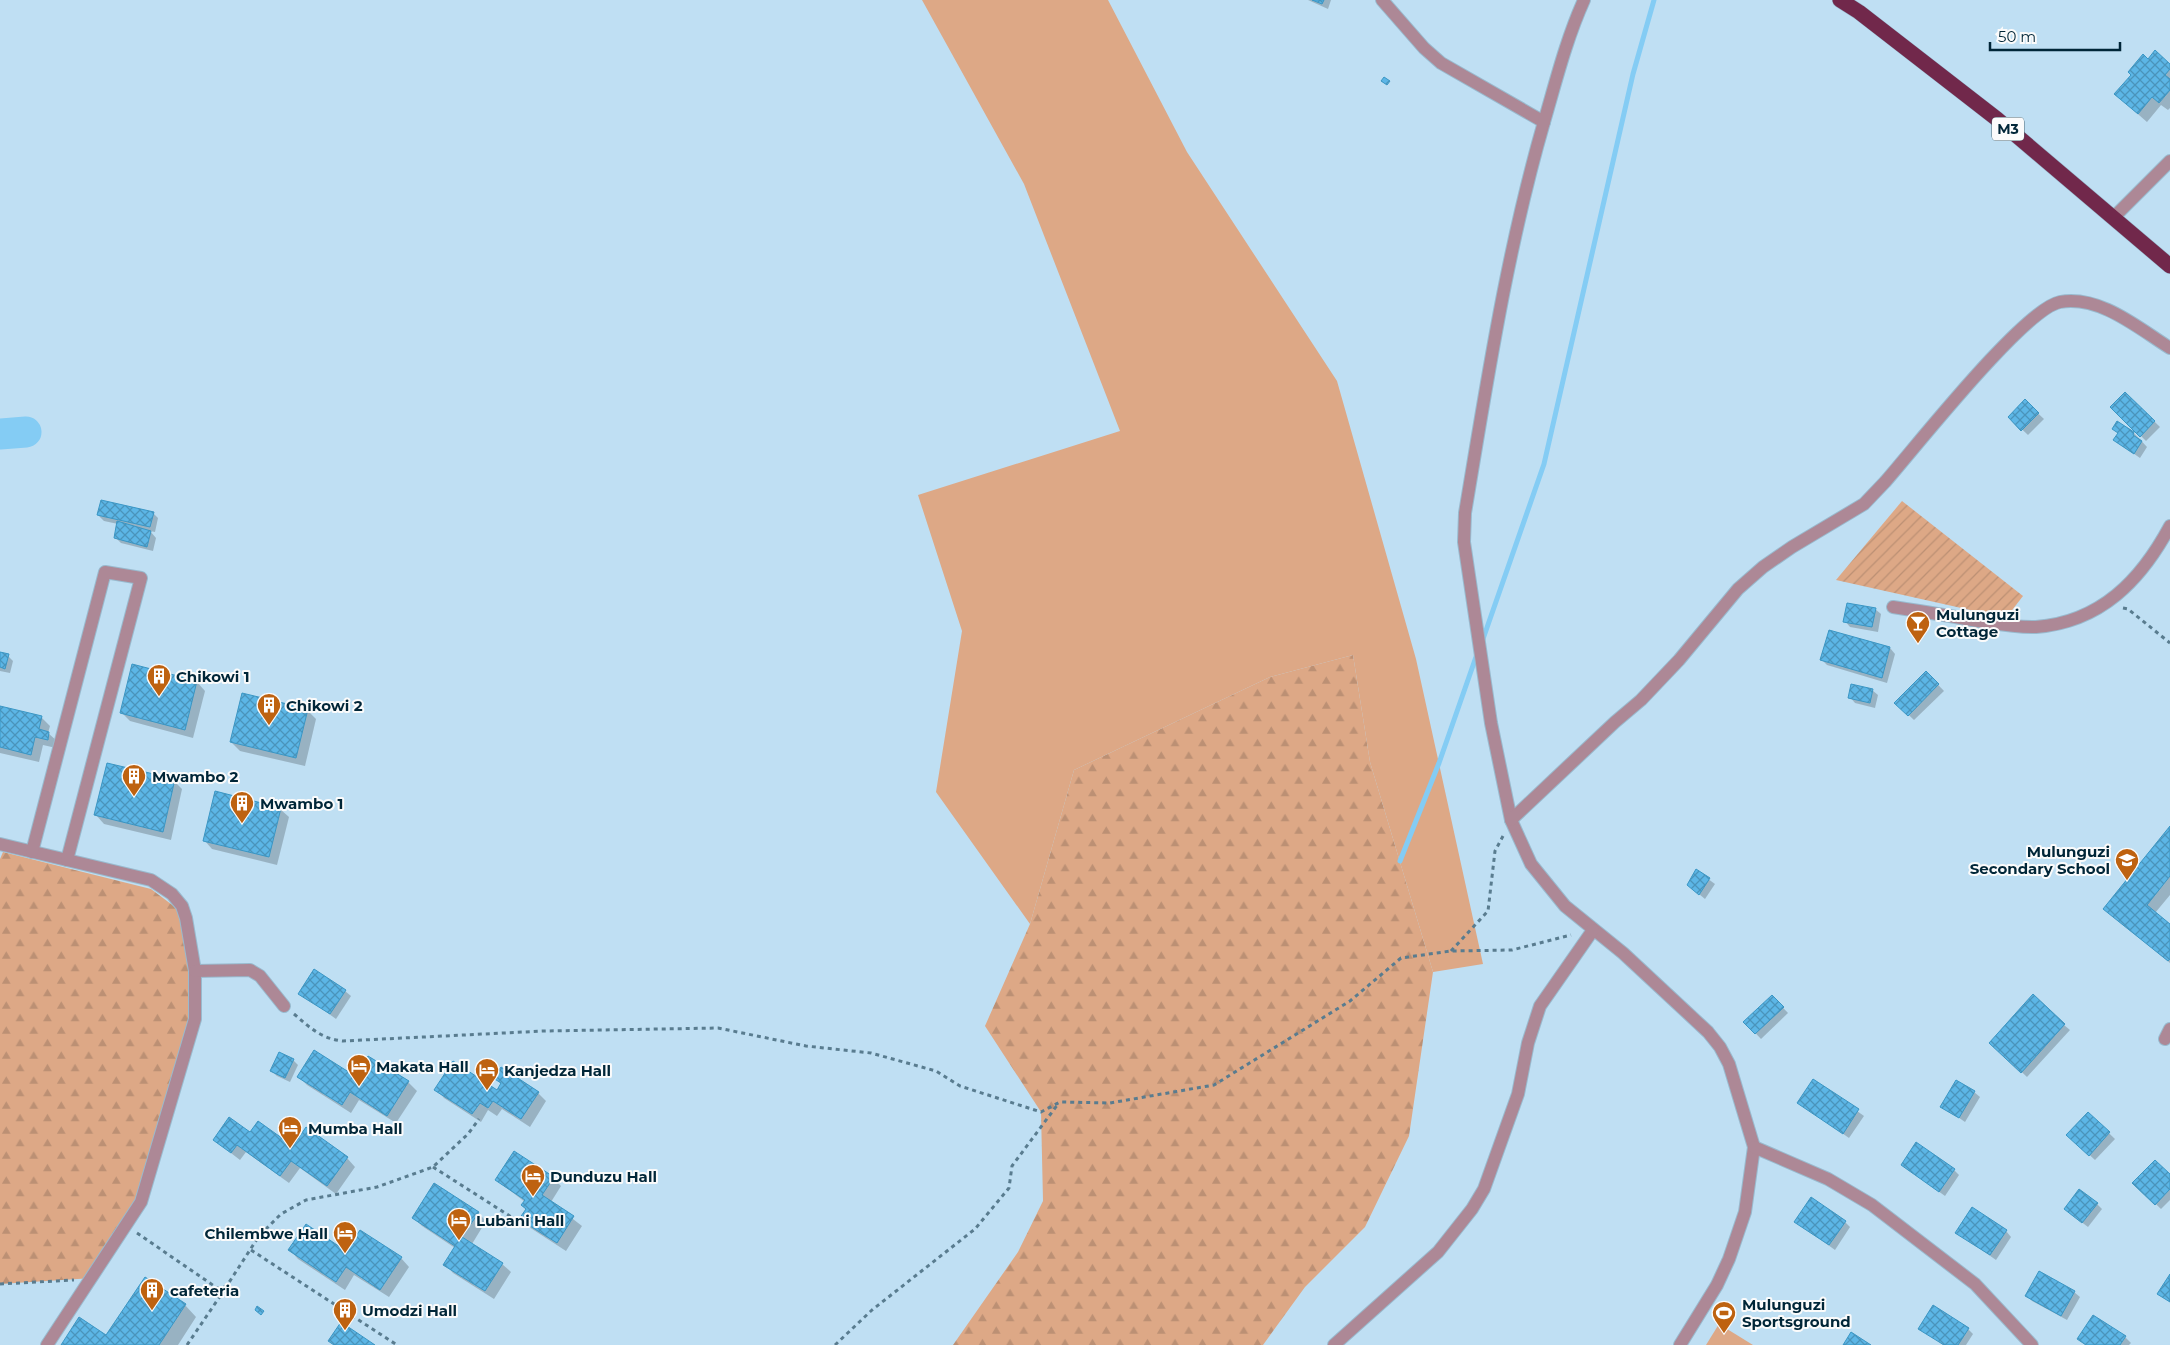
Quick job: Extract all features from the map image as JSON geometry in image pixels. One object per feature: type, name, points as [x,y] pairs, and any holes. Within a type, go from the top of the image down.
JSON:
[{"type":"highway","name":"M3","points":[[1840,0],[1859,12],[1996,119],[2170,266]]},
{"type":"street","points":[[1382,0],[1424,48],[1441,63],[1544,122]]},
{"type":"street","points":[[1584,0],[1570,32],[1532,162],[1494,342],[1465,513],[1464,542],[1491,723],[1511,820],[1531,864],[1565,906],[1644,972],[1708,1032],[1720,1047],[1728,1064],[1754,1147],[1745,1212],[1729,1260],[1717,1285],[1680,1345]]},
{"type":"street","points":[[2113,218],[2170,161]]},
{"type":"street","points":[[1511,820],[1609,727],[1641,700],[1679,660],[1738,589],[1763,567],[1792,547],[1864,504],[2010,338],[2035,316],[2059,302],[2090,304],[2121,316],[2170,348]]},
{"type":"street","points":[[1893,607],[2006,625],[2036,627],[2067,621],[2107,604],[2137,576],[2170,526]]},
{"type":"street","points":[[32,852],[105,572],[141,578],[67,860]]},
{"type":"street","points":[[0,844],[151,880],[172,894],[182,906],[186,918],[195,972],[196,1011],[193,1026],[142,1202],[48,1345]]},
{"type":"street","points":[[1334,1345],[1438,1252],[1472,1209],[1484,1189],[1518,1094],[1528,1043],[1540,1006],[1593,930]]},
{"type":"street","points":[[195,972],[250,970],[260,976],[284,1006]]},
{"type":"street","points":[[1754,1147],[1828,1179],[1872,1206],[1975,1284],[2032,1345]]},
{"type":"path","points":[[2107,604],[2128,609],[2170,643]]},
{"type":"path","points":[[1451,951],[1488,911],[1495,851],[1511,820]]},
{"type":"path","points":[[284,1006],[319,1035],[329,1040],[343,1041],[544,1031],[718,1028],[806,1046],[871,1053],[936,1071],[960,1086],[1041,1112],[1060,1102],[1110,1103],[1214,1085],[1350,1001],[1401,958],[1451,951],[1512,950],[1593,930]]},
{"type":"path","points":[[835,1345],[872,1310],[975,1229],[1008,1188],[1012,1166],[1060,1102]]},
{"type":"path","points":[[187,1345],[259,1236],[281,1214],[306,1200],[377,1187],[433,1166],[468,1134],[479,1118]]},
{"type":"path","points":[[433,1166],[527,1228]]},
{"type":"path","points":[[126,1226],[217,1288],[222,1288],[228,1284]]},
{"type":"path","points":[[251,1250],[397,1345]]},
{"type":"path","points":[[0,1284],[93,1278]]},
{"type":"green space","points":[[922,0],[1108,0],[1187,152],[1337,381],[1416,659],[1483,964],[1433,972],[1370,762],[1353,655],[1270,677],[1074,770],[1030,924],[936,792],[962,631],[918,495],[1120,431],[1024,184]]},
{"type":"green space","points":[[1902,501],[2023,596],[2006,618],[1836,580]]},
{"type":"green space","points":[[1353,655],[1370,762],[1433,972],[1409,1136],[1365,1227],[1305,1287],[1263,1345],[953,1345],[1018,1252],[1043,1201],[1041,1112],[985,1026],[1030,924],[1074,770],[1270,677]]},
{"type":"green space","points":[[3,852],[151,889],[179,910],[197,1018],[139,1205],[93,1278],[0,1284],[0,859]]},
{"type":"green space","name":"Mulunguzi Sportsground","points":[[1719,1324],[1753,1345],[1706,1345]]},
{"type":"building","points":[[1312,0],[1324,0],[1322,4]]},
{"type":"building","points":[[2155,50],[2170,64],[2170,69],[2165,75],[2170,79],[2170,90],[2159,103],[2152,97],[2138,114],[2114,94],[2131,75],[2128,72],[2143,54],[2148,59]]},
{"type":"building","points":[[1384,77],[1390,81],[1387,85],[1381,81]]},
{"type":"building","points":[[2125,392],[2155,421],[2140,437],[2110,407]]},
{"type":"building","points":[[2025,399],[2039,413],[2021,431],[2008,417]]},
{"type":"building","points":[[2117,421],[2134,432],[2133,435],[2142,441],[2134,454],[2113,440],[2118,433],[2112,429]]},
{"type":"building","points":[[101,500],[154,512],[150,527],[97,515]]},
{"type":"building","points":[[117,521],[151,531],[147,547],[114,538]]},
{"type":"building","points":[[1847,603],[1876,608],[1872,627],[1843,622]]},
{"type":"building","points":[[1829,630],[1890,647],[1882,678],[1820,660]]},
{"type":"building","points":[[0,652],[9,654],[5,669],[0,667]]},
{"type":"building","name":"Chikowi 1","points":[[132,664],[197,681],[185,730],[120,713]]},
{"type":"building","points":[[1926,671],[1939,684],[1908,716],[1894,703]]},
{"type":"building","points":[[1851,684],[1873,689],[1870,703],[1848,698]]},
{"type":"building","name":"Chikowi 2","points":[[242,693],[308,709],[296,758],[230,742]]},
{"type":"building","points":[[0,706],[42,716],[39,729],[49,732],[48,740],[35,737],[31,755],[0,747]]},
{"type":"building","name":"Mwambo 2","points":[[107,763],[175,779],[163,832],[94,815]]},
{"type":"building","name":"Mwambo 1","points":[[215,791],[281,808],[269,857],[203,841]]},
{"type":"building","points":[[2170,826],[2170,876],[2147,905],[2170,924],[2170,959],[2168,961],[2103,909]]},
{"type":"building","points":[[1696,869],[1710,878],[1699,895],[1687,885]]},
{"type":"building","points":[[314,969],[346,990],[330,1014],[298,994]]},
{"type":"building","points":[[2033,994],[2065,1024],[2021,1073],[1989,1043]]},
{"type":"building","points":[[1772,995],[1784,1007],[1755,1034],[1743,1022]]},
{"type":"building","name":"Makata Hall","points":[[314,1050],[355,1076],[368,1056],[409,1081],[387,1116],[350,1092],[342,1105],[297,1077]]},
{"type":"building","points":[[279,1052],[294,1059],[285,1078],[270,1071]]},
{"type":"building","name":"Kanjedza Hall","points":[[453,1061],[497,1090],[501,1083],[493,1078],[501,1067],[539,1092],[521,1119],[493,1101],[488,1108],[480,1103],[472,1114],[434,1090]]},
{"type":"building","points":[[1813,1079],[1859,1109],[1843,1134],[1797,1103]]},
{"type":"building","points":[[1956,1080],[1975,1091],[1959,1118],[1940,1107]]},
{"type":"building","points":[[2088,1112],[2110,1132],[2089,1156],[2066,1135]]},
{"type":"building","name":"Mumba Hall","points":[[229,1117],[250,1132],[258,1121],[293,1146],[306,1127],[348,1157],[327,1186],[291,1161],[280,1176],[237,1145],[231,1153],[213,1140]]},
{"type":"building","points":[[1916,1142],[1955,1169],[1939,1192],[1901,1165]]},
{"type":"building","name":"Dunduzu Hall","points":[[514,1151],[554,1177],[542,1195],[574,1216],[557,1243],[519,1219],[526,1209],[521,1205],[525,1200],[495,1180]]},
{"type":"building","points":[[2155,1160],[2170,1174],[2170,1189],[2155,1205],[2132,1183]]},
{"type":"building","name":"Lubani Hall","points":[[434,1183],[479,1212],[462,1237],[503,1263],[485,1291],[443,1265],[455,1246],[412,1218]]},
{"type":"building","points":[[2079,1189],[2098,1203],[2082,1223],[2064,1209]]},
{"type":"building","points":[[1811,1197],[1846,1221],[1829,1245],[1794,1222]]},
{"type":"building","points":[[1972,1207],[2007,1230],[1990,1255],[1955,1233]]},
{"type":"building","name":"Chilembwe Hall","points":[[306,1224],[346,1251],[360,1230],[402,1257],[380,1290],[346,1267],[336,1282],[288,1250]]},
{"type":"building","points":[[2039,1271],[2075,1291],[2061,1316],[2025,1296]]},
{"type":"building","points":[[2170,1274],[2170,1302],[2157,1294]]},
{"type":"building","name":"cafeteria","points":[[145,1277],[186,1304],[159,1345],[61,1345],[79,1317],[106,1335]]},
{"type":"building","points":[[1933,1305],[1969,1328],[1958,1345],[1944,1345],[1918,1329]]},
{"type":"building","points":[[257,1306],[264,1311],[261,1315],[255,1310]]},
{"type":"building","points":[[2093,1315],[2126,1336],[2120,1345],[2086,1345],[2077,1339]]},
{"type":"building","name":"Umodzi Hall","points":[[341,1322],[375,1345],[334,1345],[328,1341]]},
{"type":"building","points":[[1851,1332],[1871,1345],[1843,1345]]},
{"type":"waterway","points":[[1483,639],[1544,464],[1633,74],[1654,0]]},
{"type":"waterway","points":[[0,434],[26,432]]},
{"type":"waterway","points":[[1400,861],[1439,763],[1477,654]]},
{"type":"place","name":"Mulunguzi Cottage","points":[[1918,644]]},
{"type":"place","name":"Chikowi 1","points":[[159,697]]},
{"type":"place","name":"Chikowi 2","points":[[269,726]]},
{"type":"place","name":"Mwambo 2","points":[[134,797]]},
{"type":"place","name":"Mwambo 1","points":[[242,824]]},
{"type":"place","name":"Mulunguzi Secondary School","points":[[2127,881]]},
{"type":"place","name":"Makata Hall","points":[[359,1087]]},
{"type":"place","name":"Kanjedza Hall","points":[[487,1091]]},
{"type":"place","name":"Mumba Hall","points":[[290,1149]]},
{"type":"place","name":"Dunduzu Hall","points":[[533,1197]]},
{"type":"place","name":"Lubani Hall","points":[[459,1241]]},
{"type":"place","name":"Chilembwe Hall","points":[[345,1254]]},
{"type":"place","name":"cafeteria","points":[[152,1311]]},
{"type":"place","name":"Umodzi Hall","points":[[345,1331]]},
{"type":"place","name":"Mulunguzi Sportsground","points":[[1724,1334]]}]
